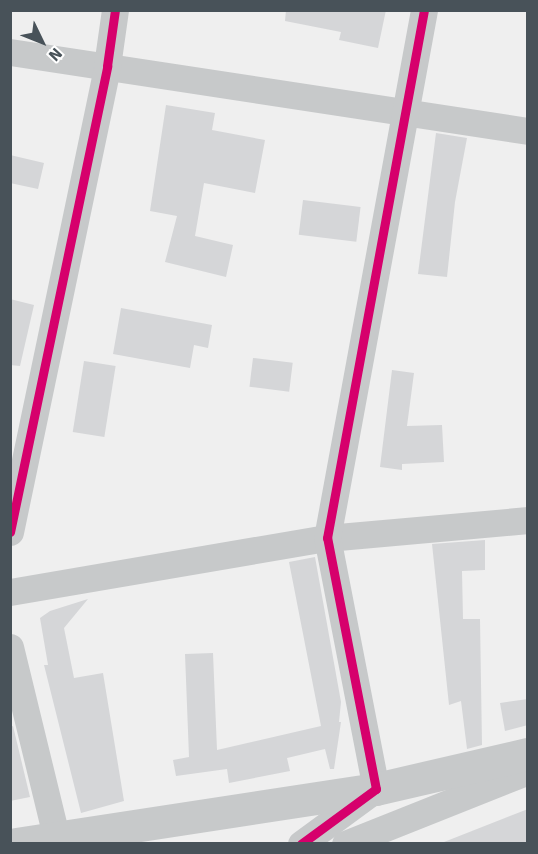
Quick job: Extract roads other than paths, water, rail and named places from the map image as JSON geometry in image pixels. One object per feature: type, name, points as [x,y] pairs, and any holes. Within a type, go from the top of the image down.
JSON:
[{"type":"street","points":[[10,532],[107,66],[115,10]]},
{"type":"street","points":[[376,789],[327,538],[424,10]]},
{"type":"street","points":[[10,52],[528,131]]},
{"type":"street","points":[[10,591],[327,538],[528,520]]},
{"type":"street","points":[[10,647],[56,836]]},
{"type":"street","points":[[16,843],[376,789],[528,754]]},
{"type":"street","points":[[345,843],[528,771]]},
{"type":"street","points":[[301,843],[376,789]]}]
